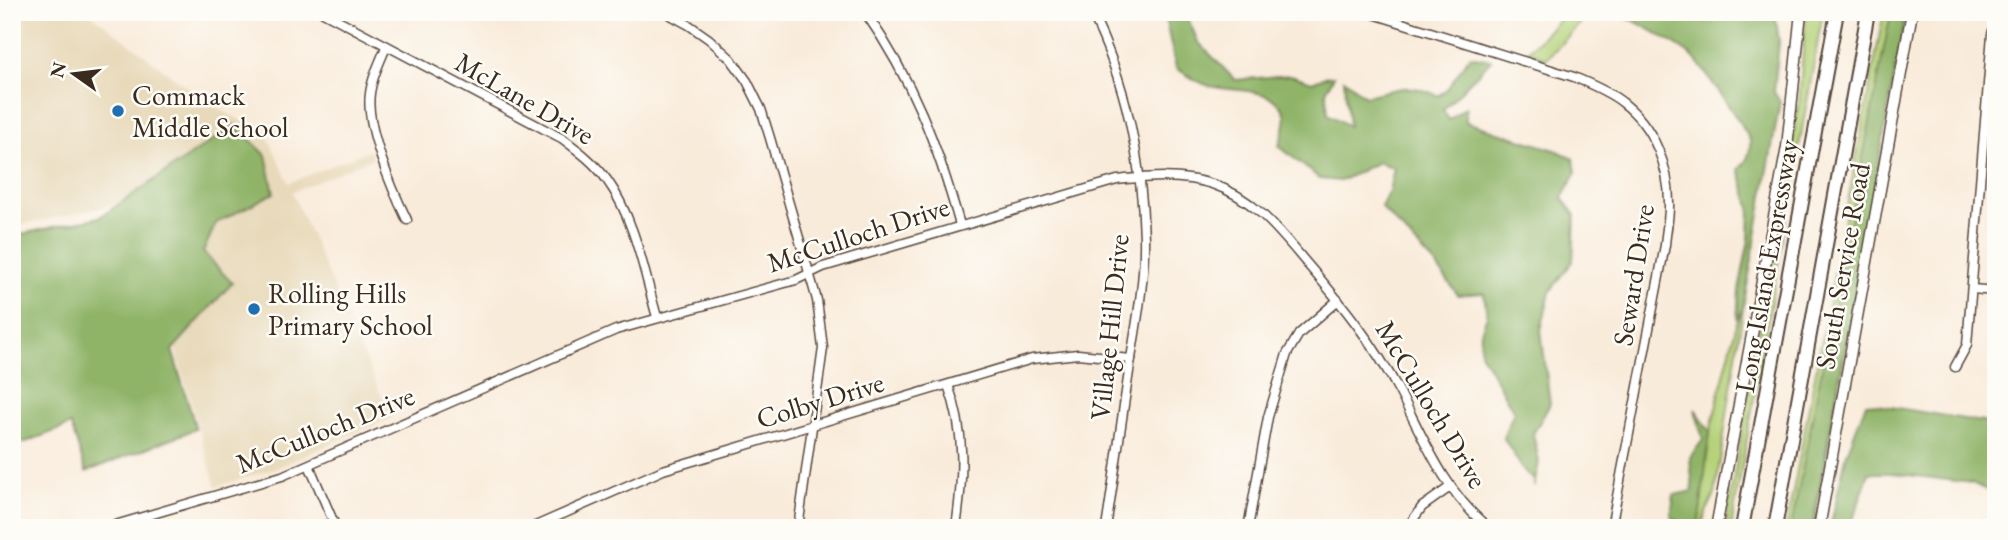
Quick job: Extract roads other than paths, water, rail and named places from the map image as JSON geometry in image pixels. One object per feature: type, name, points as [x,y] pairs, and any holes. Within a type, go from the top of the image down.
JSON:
[{"type":"highway","name":"Long Island Expressway","points":[[1742,528],[1837,12]]},
{"type":"highway","name":"Long Island Expressway","points":[[1775,528],[1868,12]]},
{"type":"main road","points":[[1716,528],[1787,146],[1801,12]]},
{"type":"main road","name":"South Service Road","points":[[1819,528],[1912,12]]},
{"type":"street","name":"McLane Drive","points":[[323,12],[564,139],[589,159],[607,179],[630,224],[657,317]]},
{"type":"street","points":[[865,12],[906,77],[924,114],[937,147],[960,225]]},
{"type":"street","name":"Village Hill Drive","points":[[1091,12],[1119,77],[1139,178],[1144,240],[1131,359],[1107,528]]},
{"type":"street","name":"Seward Drive","points":[[1367,12],[1553,70],[1600,88],[1623,102],[1643,122],[1657,145],[1667,176],[1669,206],[1665,245],[1611,528]]},
{"type":"street","points":[[669,13],[709,39],[731,60],[761,108],[817,300],[823,348],[797,528]]},
{"type":"street","points":[[1955,367],[1967,345],[1992,34],[1996,22]]},
{"type":"street","points":[[386,47],[372,84],[369,115],[396,197],[407,220]]},
{"type":"street","name":"McCulloch Drive","points":[[106,528],[282,476],[616,330],[784,284],[823,267],[1117,180],[1180,177],[1213,184],[1233,193],[1254,206],[1273,224],[1338,300],[1375,349],[1450,487],[1489,528]]},
{"type":"street","points":[[1972,289],[1996,291]]},
{"type":"street","points":[[1248,528],[1268,416],[1287,354],[1299,334],[1338,300]]},
{"type":"street","name":"Colby Drive","points":[[531,528],[663,470],[1032,359],[1056,355],[1103,355],[1131,359]]},
{"type":"street","points":[[948,385],[958,410],[962,437],[961,493],[956,528]]},
{"type":"street","points":[[309,465],[336,528]]},
{"type":"street","points":[[1406,528],[1422,507],[1450,487]]},
{"type":"place","name":"Commack Middle School","points":[[118,111]]},
{"type":"place","name":"Rolling Hills Primary School","points":[[254,309]]}]
